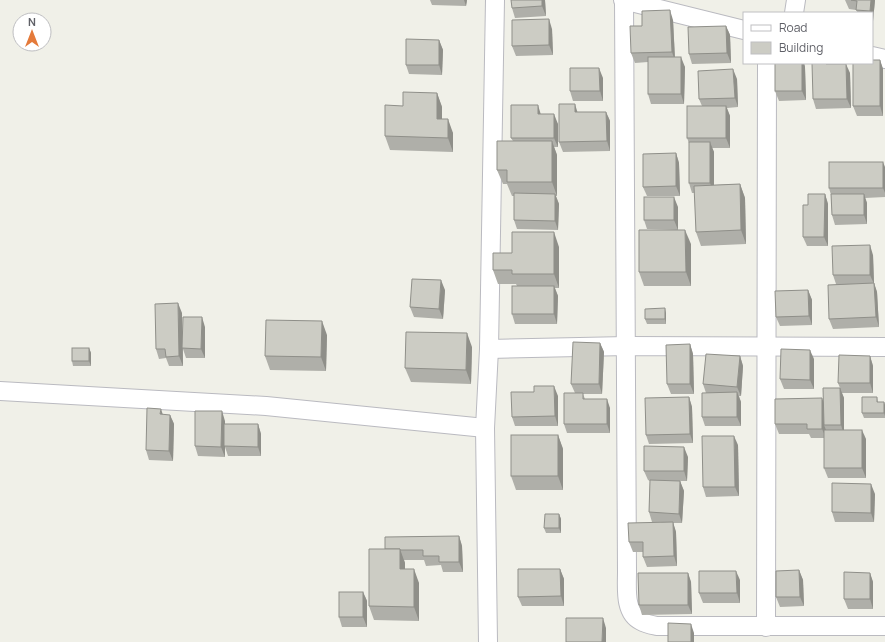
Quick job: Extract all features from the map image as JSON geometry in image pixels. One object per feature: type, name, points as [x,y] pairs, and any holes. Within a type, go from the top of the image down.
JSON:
[{"type":"street","points":[[488,642],[485,428],[489,349],[495,0]]},
{"type":"street","points":[[743,30],[624,0],[628,600],[632,613],[641,621],[657,626],[885,626]]},
{"type":"street","points":[[794,12],[796,0]]},
{"type":"street","points":[[873,56],[885,59]]},
{"type":"street","points":[[766,627],[765,348],[767,64]]},
{"type":"street","points":[[489,349],[627,346],[765,348],[885,347]]},
{"type":"street","points":[[0,392],[266,406],[485,428]]},
{"type":"building","points":[[511,0],[542,0],[542,6],[512,8]]},
{"type":"building","points":[[851,0],[871,0],[870,11],[856,10],[857,1]]},
{"type":"building","points":[[670,10],[672,52],[631,53],[630,26],[642,26],[642,11]]},
{"type":"building","points":[[549,19],[549,45],[512,46],[512,20]]},
{"type":"building","points":[[726,26],[727,53],[689,54],[688,27]]},
{"type":"building","points":[[406,39],[439,40],[439,65],[406,65]]},
{"type":"building","points":[[648,57],[681,57],[681,94],[648,94]]},
{"type":"building","points":[[873,60],[880,60],[880,106],[853,106],[853,64],[873,64]]},
{"type":"building","points":[[775,64],[802,64],[802,91],[775,91]]},
{"type":"building","points":[[812,64],[846,64],[847,99],[813,99]]},
{"type":"building","points":[[570,68],[599,68],[600,91],[570,91]]},
{"type":"building","points":[[733,69],[735,98],[699,99],[698,71]]},
{"type":"building","points":[[403,92],[437,93],[437,119],[448,119],[448,138],[385,136],[385,105],[403,106]]},
{"type":"building","points":[[559,104],[575,104],[575,112],[606,112],[607,141],[559,142]]},
{"type":"building","points":[[511,105],[538,105],[538,114],[554,114],[554,138],[511,138]]},
{"type":"building","points":[[687,106],[726,106],[726,138],[687,138]]},
{"type":"building","points":[[497,141],[552,141],[552,182],[507,182],[507,170],[497,170]]},
{"type":"building","points":[[689,142],[710,142],[710,183],[689,183]]},
{"type":"building","points":[[676,153],[676,186],[643,187],[643,154]]},
{"type":"building","points":[[829,162],[883,162],[883,188],[829,188]]},
{"type":"building","points":[[740,184],[741,230],[696,232],[694,186]]},
{"type":"building","points":[[514,193],[555,194],[555,221],[514,220]]},
{"type":"building","points":[[808,194],[825,194],[824,237],[803,237],[803,205],[808,205]]},
{"type":"building","points":[[831,194],[864,194],[864,215],[832,215]]},
{"type":"building","points":[[644,197],[674,197],[674,220],[644,220]]},
{"type":"building","points":[[639,230],[685,230],[686,272],[639,272]]},
{"type":"building","points":[[512,232],[554,232],[554,274],[512,274],[512,270],[493,270],[493,253],[512,253]]},
{"type":"building","points":[[870,245],[870,275],[833,275],[832,246]]},
{"type":"building","points":[[412,279],[441,280],[439,309],[410,307]]},
{"type":"building","points":[[874,283],[876,317],[829,319],[828,285]]},
{"type":"building","points":[[512,286],[554,286],[554,314],[512,314]]},
{"type":"building","points":[[808,290],[809,316],[776,317],[775,291]]},
{"type":"building","points":[[178,303],[179,356],[166,357],[165,349],[156,349],[155,304]]},
{"type":"building","points":[[665,308],[665,319],[645,319],[645,309]]},
{"type":"building","points":[[183,317],[202,317],[201,349],[182,348]]},
{"type":"building","points":[[266,320],[322,321],[321,357],[265,356]]},
{"type":"building","points":[[406,332],[467,333],[466,370],[405,368]]},
{"type":"building","points":[[573,342],[600,343],[599,384],[571,384]]},
{"type":"building","points":[[690,344],[690,384],[667,384],[666,345]]},
{"type":"building","points":[[72,348],[89,348],[89,361],[72,361]]},
{"type":"building","points":[[781,349],[810,350],[810,380],[780,379]]},
{"type":"building","points":[[706,354],[740,356],[737,387],[703,384]]},
{"type":"building","points":[[839,355],[870,356],[870,383],[838,383]]},
{"type":"building","points":[[534,386],[554,386],[555,416],[512,417],[511,392],[534,392]]},
{"type":"building","points":[[823,388],[840,388],[841,425],[824,425]]},
{"type":"building","points":[[737,392],[737,417],[702,417],[702,393]]},
{"type":"building","points":[[564,393],[583,393],[583,399],[607,399],[607,424],[564,424]]},
{"type":"building","points":[[689,397],[690,434],[646,435],[645,398]]},
{"type":"building","points":[[862,397],[877,397],[877,402],[884,402],[884,413],[862,413]]},
{"type":"building","points":[[822,398],[822,429],[807,429],[807,424],[775,424],[775,399]]},
{"type":"building","points":[[147,408],[161,409],[160,414],[170,415],[169,451],[146,450]]},
{"type":"building","points":[[195,411],[222,411],[221,447],[195,446]]},
{"type":"building","points":[[224,424],[258,424],[258,447],[224,446]]},
{"type":"building","points":[[824,430],[862,430],[862,468],[824,468]]},
{"type":"building","points":[[511,435],[558,435],[558,476],[511,476]]},
{"type":"building","points":[[702,436],[734,436],[735,487],[703,487]]},
{"type":"building","points":[[644,446],[684,447],[684,471],[644,471]]},
{"type":"building","points":[[650,480],[680,481],[679,514],[649,512]]},
{"type":"building","points":[[832,483],[871,484],[871,513],[832,512]]},
{"type":"building","points":[[545,514],[559,514],[559,528],[544,528]]},
{"type":"building","points":[[673,522],[674,556],[643,557],[643,542],[629,542],[628,523]]},
{"type":"building","points":[[459,536],[459,562],[439,562],[439,556],[423,556],[423,550],[385,549],[385,537]]},
{"type":"building","points":[[369,549],[400,549],[400,569],[414,569],[414,607],[369,606]]},
{"type":"building","points":[[518,569],[560,569],[561,596],[518,597]]},
{"type":"building","points":[[799,570],[800,597],[776,597],[776,571]]},
{"type":"building","points":[[699,571],[736,571],[737,593],[699,593]]},
{"type":"building","points":[[844,572],[870,573],[870,599],[844,599]]},
{"type":"building","points":[[638,573],[688,573],[688,605],[639,605]]},
{"type":"building","points":[[339,592],[363,592],[363,617],[339,617]]},
{"type":"building","points":[[566,618],[603,618],[602,642],[566,642]]},
{"type":"building","points":[[668,623],[691,624],[691,642],[668,642]]}]
